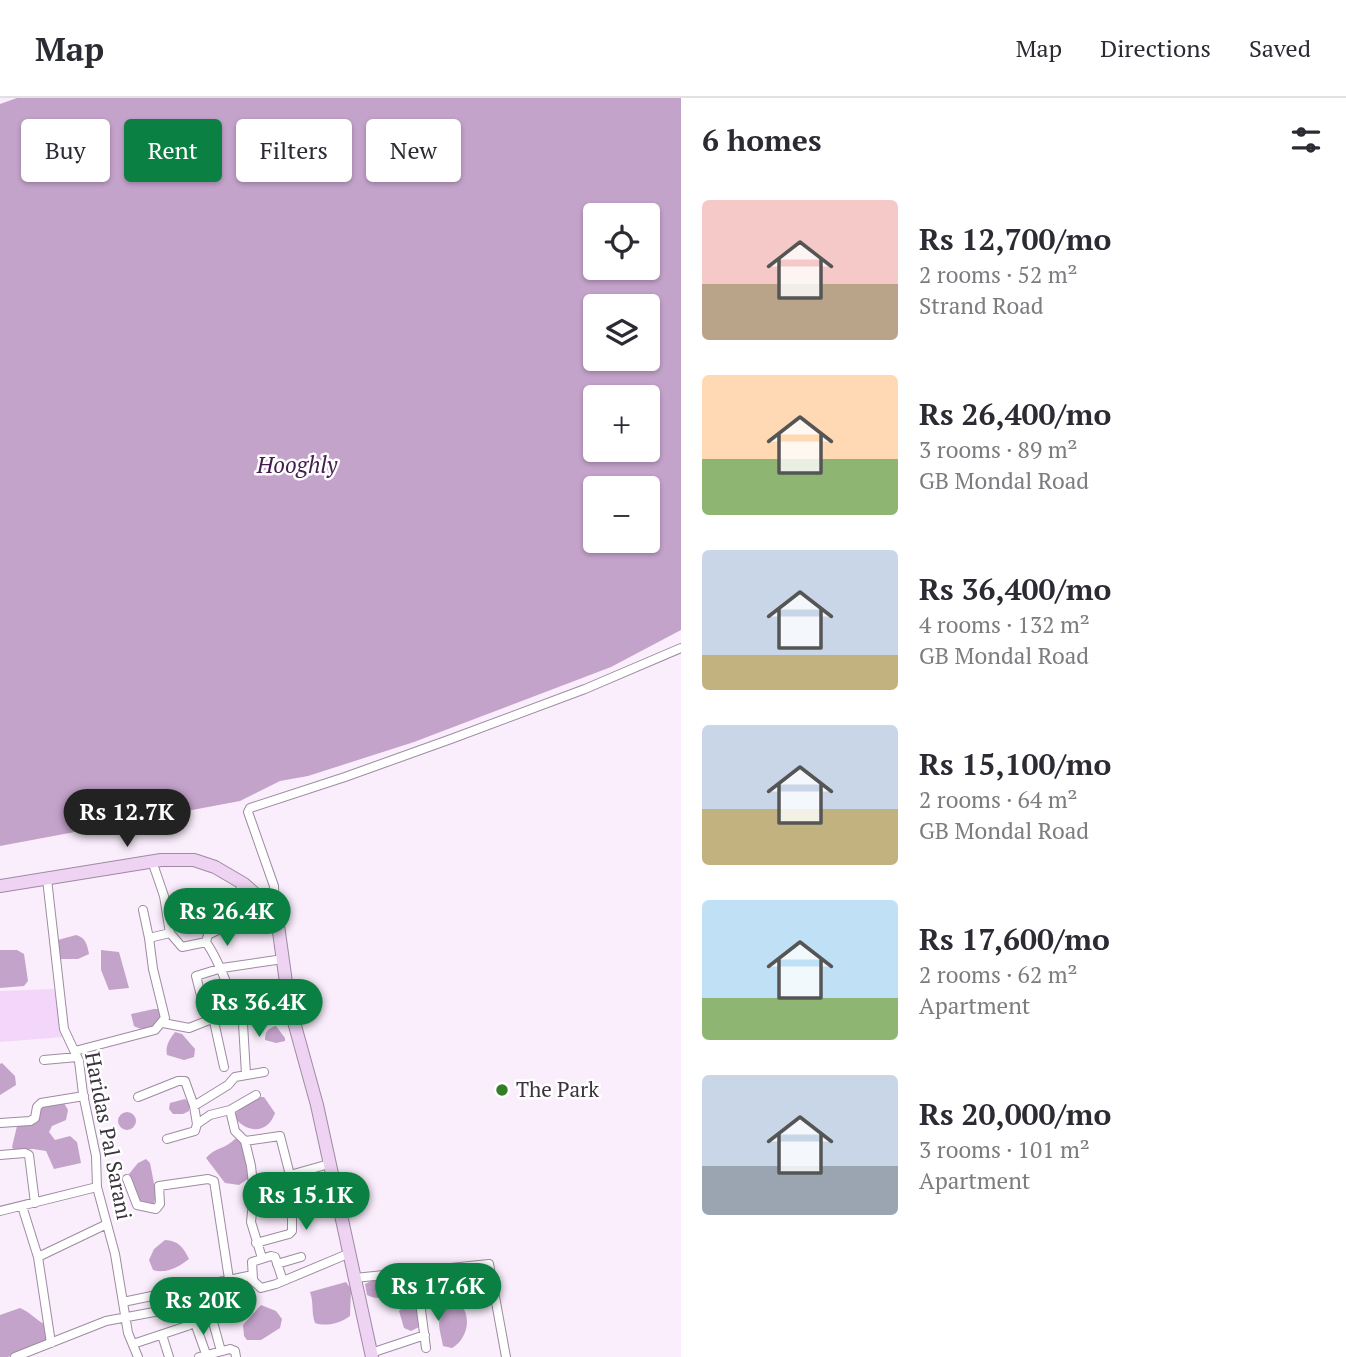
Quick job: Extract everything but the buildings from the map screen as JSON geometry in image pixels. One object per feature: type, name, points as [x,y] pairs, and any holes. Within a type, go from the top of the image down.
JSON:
[{"type":"street","points":[[425,1335],[371,1355],[317,1105],[289,1004],[275,914],[274,886],[248,812],[250,808],[345,778],[585,689],[681,648]]},
{"type":"street","points":[[0,886],[152,861],[194,860],[215,867],[244,884],[263,899],[275,914]]},
{"type":"street","points":[[152,861],[167,907],[170,933],[182,947],[206,942]]},
{"type":"street","name":"Haridas Pal Sarani","points":[[47,879],[64,1029],[76,1054],[96,1156],[97,1187],[126,1319],[138,1357]]},
{"type":"street","points":[[167,907],[230,897],[238,893],[244,884]]},
{"type":"street","points":[[44,1060],[76,1054],[155,1030],[163,1023],[165,1018],[143,910]]},
{"type":"street","points":[[246,916],[208,935],[206,942],[222,968],[227,988],[240,1007],[246,1074]]},
{"type":"street","points":[[149,939],[170,933]]},
{"type":"street","points":[[224,1067],[195,979],[199,974],[222,968],[283,959]]},
{"type":"street","points":[[163,1023],[184,1028],[240,1007],[286,985]]},
{"type":"street","points":[[194,1105],[228,1085],[232,1078],[264,1072]]},
{"type":"street","points":[[138,1097],[178,1081],[185,1081],[194,1105],[197,1124],[195,1131],[167,1139]]},
{"type":"street","points":[[197,1124],[210,1115],[230,1110],[256,1095]]},
{"type":"street","points":[[0,1124],[30,1121],[35,1118],[37,1107],[41,1103],[84,1096]]},
{"type":"street","points":[[230,1110],[236,1131],[245,1141],[251,1166],[254,1193],[250,1222],[262,1258]]},
{"type":"street","points":[[245,1141],[280,1136],[283,1139],[290,1175]]},
{"type":"street","points":[[0,1155],[29,1155],[35,1203]]},
{"type":"street","points":[[256,1242],[292,1231],[292,1202],[283,1179],[329,1164]]},
{"type":"street","points":[[127,1179],[138,1205],[156,1209],[160,1204],[159,1186],[208,1179],[214,1181],[229,1279]]},
{"type":"street","points":[[0,1211],[97,1187]]},
{"type":"street","points":[[22,1206],[38,1257],[51,1343]]},
{"type":"street","points":[[38,1257],[107,1224]]},
{"type":"street","points":[[123,1303],[248,1276],[261,1288],[350,1253]]},
{"type":"street","points":[[253,1279],[251,1265],[262,1258],[274,1256],[283,1281]]},
{"type":"street","points":[[277,1264],[301,1257]]},
{"type":"street","points":[[355,1279],[487,1263],[506,1357]]},
{"type":"street","points":[[446,1282],[475,1282],[492,1278]]},
{"type":"street","points":[[133,1344],[211,1315],[216,1310],[213,1282]]},
{"type":"street","points":[[420,1302],[426,1348]]},
{"type":"street","points":[[15,1357],[106,1321],[170,1309]]},
{"type":"street","points":[[211,1315],[221,1351]]},
{"type":"street","points":[[195,1323],[202,1356],[233,1350],[236,1357]]},
{"type":"street","points":[[162,1335],[169,1357]]},
{"type":"shaded area","points":[[54,989],[63,1037],[0,1042],[0,991]]},
{"type":"water","name":"Hooghly","points":[[17,98],[681,98],[681,630],[611,667],[414,742],[308,776],[280,781],[240,801],[0,846],[0,104]]},
{"type":"water","points":[[76,935],[86,942],[89,954],[78,959],[60,959],[58,940]]},
{"type":"water","points":[[0,950],[17,950],[24,954],[28,981],[24,986],[0,988]]},
{"type":"water","points":[[101,950],[119,952],[129,988],[109,990],[101,970]]},
{"type":"water","points":[[161,1009],[163,1017],[157,1024],[147,1029],[134,1026],[131,1014]]},
{"type":"water","points":[[276,1026],[285,1041],[276,1043],[265,1040],[268,1031]]},
{"type":"water","points":[[175,1032],[182,1034],[195,1049],[194,1057],[184,1060],[167,1055],[167,1045]]},
{"type":"water","points":[[0,1064],[15,1076],[16,1085],[0,1095]]},
{"type":"water","points":[[256,1097],[264,1097],[275,1113],[263,1128],[252,1129],[236,1119],[236,1113]]},
{"type":"water","points":[[185,1099],[190,1104],[189,1111],[173,1114],[169,1109],[170,1103]]},
{"type":"water","points":[[64,1103],[68,1110],[66,1120],[52,1126],[49,1132],[55,1140],[70,1136],[77,1142],[81,1163],[54,1169],[46,1151],[14,1150],[12,1147],[17,1126],[37,1121],[40,1106]]},
{"type":"water","points":[[127,1112],[133,1115],[136,1121],[133,1127],[127,1130],[121,1127],[118,1121],[121,1115]]},
{"type":"water","points":[[235,1139],[242,1140],[245,1148],[249,1178],[239,1185],[225,1183],[206,1158]]},
{"type":"water","points":[[146,1159],[150,1163],[156,1194],[154,1204],[148,1207],[139,1201],[129,1174],[138,1163]]},
{"type":"water","points":[[165,1240],[180,1245],[189,1259],[172,1269],[153,1270],[149,1260],[154,1249]]},
{"type":"water","points":[[403,1275],[409,1282],[412,1294],[405,1298],[375,1298],[367,1295],[365,1284],[377,1278]]},
{"type":"water","points":[[346,1282],[351,1289],[350,1316],[333,1324],[315,1323],[310,1292]]},
{"type":"water","points":[[199,1289],[208,1307],[207,1314],[195,1320],[186,1320],[179,1315],[174,1297]]},
{"type":"water","points":[[450,1303],[462,1306],[467,1317],[464,1335],[452,1348],[443,1346],[439,1323],[441,1313]]},
{"type":"water","points":[[261,1305],[276,1311],[282,1319],[280,1328],[261,1340],[247,1340],[243,1325]]},
{"type":"water","points":[[404,1306],[417,1306],[421,1326],[411,1331],[404,1328],[399,1311]]},
{"type":"water","points":[[20,1308],[44,1324],[48,1341],[8,1357],[0,1357],[0,1315]]},
{"type":"place","name":"The Park","points":[[502,1090]]}]
